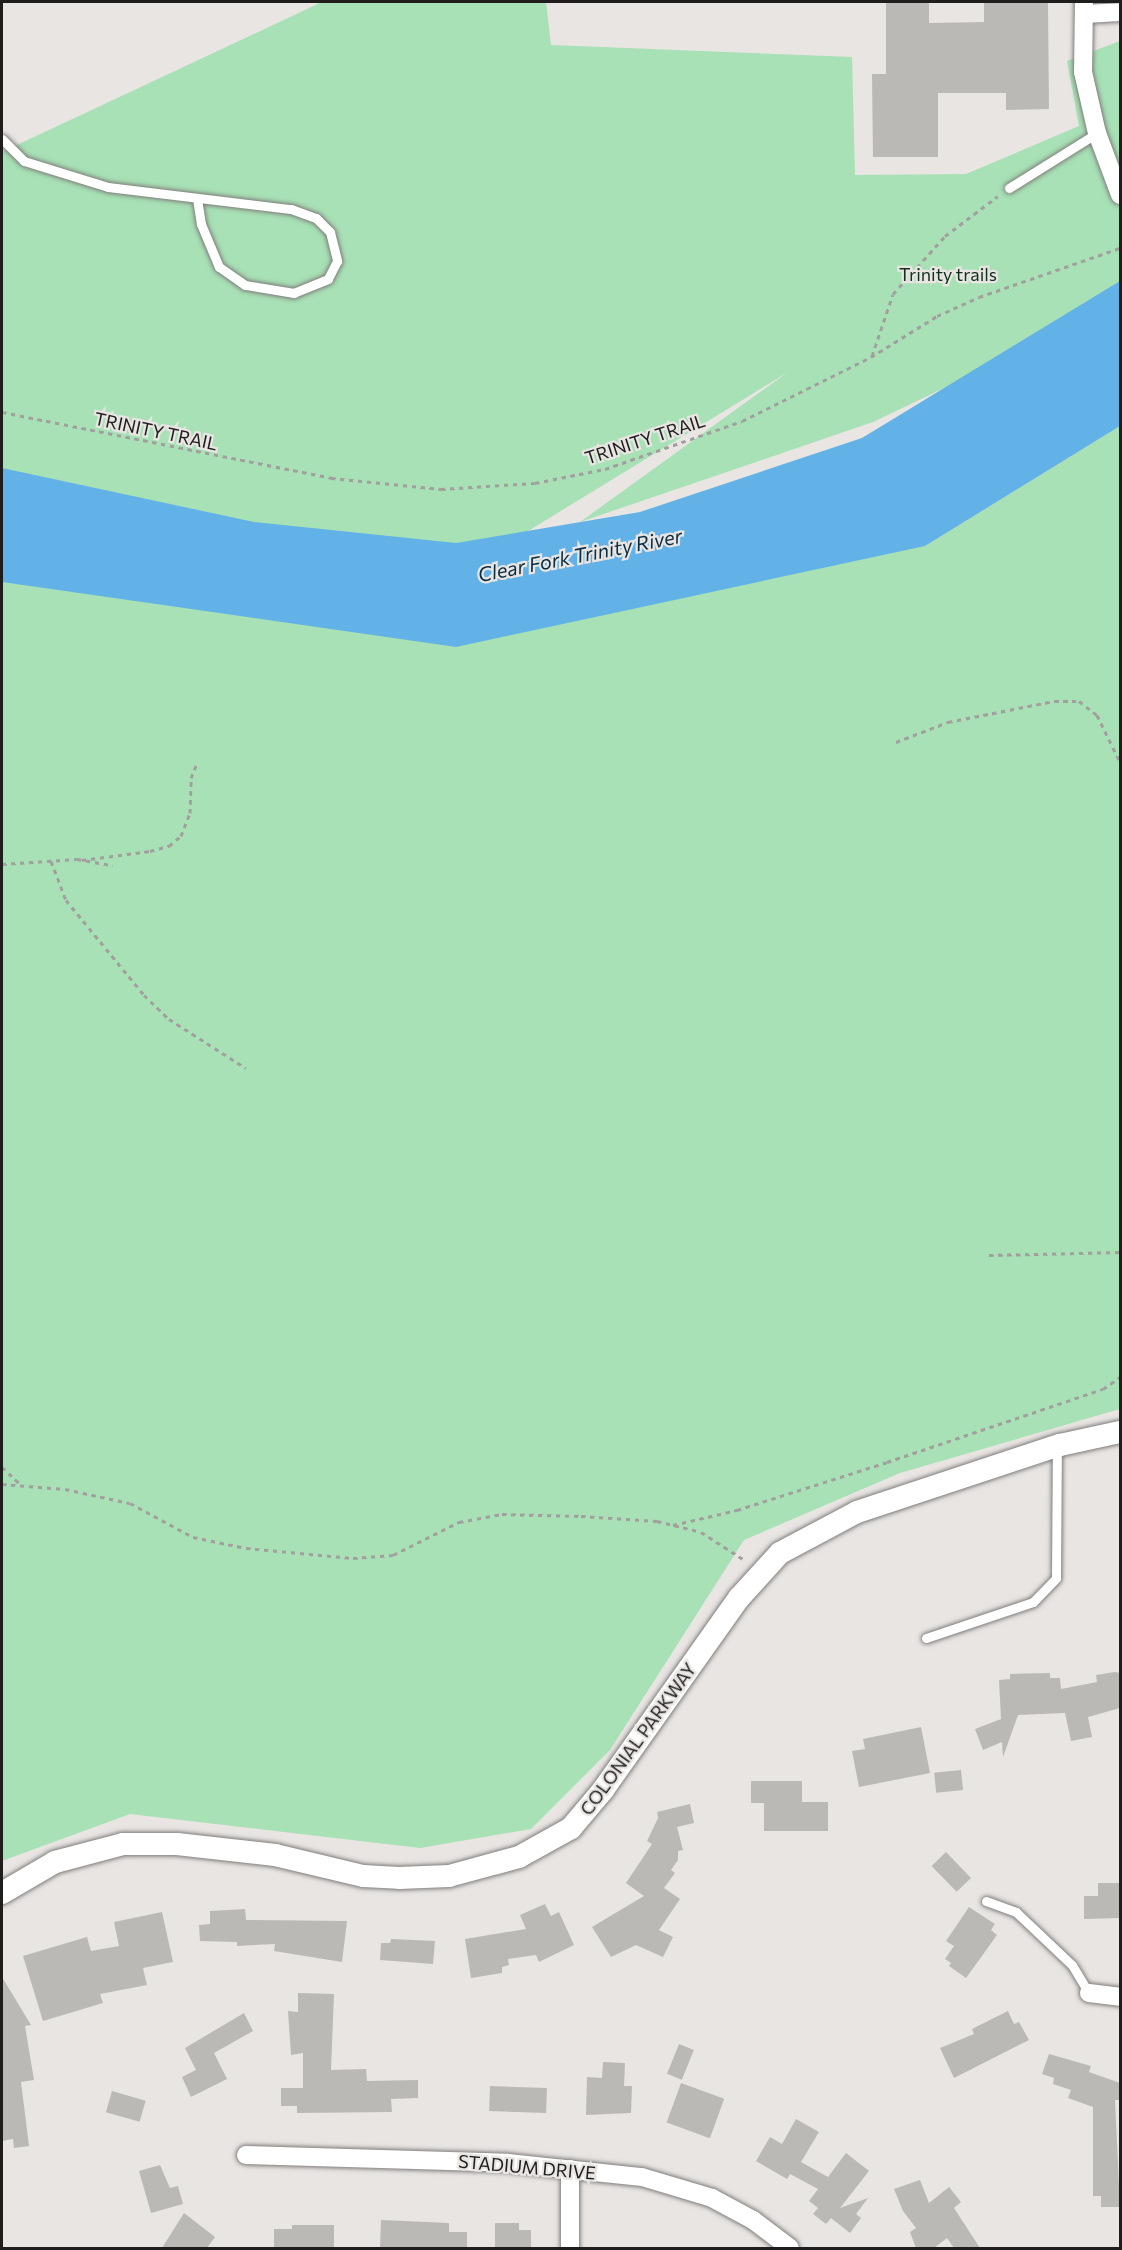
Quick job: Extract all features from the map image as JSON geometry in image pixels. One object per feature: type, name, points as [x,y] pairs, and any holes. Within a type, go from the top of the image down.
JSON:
[{"type":"street","points":[[1120,12],[1084,8],[1083,72],[1097,133],[1120,195]]},
{"type":"street","name":"COLONIAL PARKWAY","points":[[2,1893],[55,1862],[123,1844],[177,1844],[275,1855],[363,1876],[399,1878],[449,1876],[519,1857],[571,1828],[761,1571],[780,1553],[857,1512],[1058,1446],[1120,1432]]},
{"type":"street","points":[[1089,1994],[1120,1997]]},
{"type":"street","name":"STADIUM DRIVE","points":[[246,2155],[462,2161],[570,2169],[681,2186],[753,2220],[790,2248]]},
{"type":"street","points":[[570,2169],[570,2248]]},
{"type":"lane","points":[[1009,188],[1097,133]]},
{"type":"lane","points":[[2,139],[24,161],[108,188],[291,209],[316,218],[330,232],[337,261],[328,279],[294,293],[245,285],[219,267],[201,224],[197,200]]},
{"type":"lane","points":[[926,1638],[1033,1602],[1056,1578],[1058,1446]]},
{"type":"lane","points":[[986,1900],[1016,1912],[1072,1965],[1089,1994]]},
{"type":"path","points":[[871,357],[893,294],[945,236],[1009,188]]},
{"type":"path","name":"TRINITY TRAIL","points":[[2,412],[331,478],[441,489],[535,483],[605,469],[742,421],[871,357],[938,316],[979,297],[1120,248]]},
{"type":"path","points":[[896,742],[948,722],[1054,701],[1079,701],[1097,715],[1120,762]]},
{"type":"path","points":[[2,864],[82,860],[150,851],[169,846],[181,837],[190,813],[191,778],[197,763]]},
{"type":"path","points":[[82,860],[112,865]]},
{"type":"path","points":[[51,861],[66,900],[144,995],[169,1019],[246,1068]]},
{"type":"path","points":[[989,1255],[1120,1252]]},
{"type":"path","points":[[673,1525],[759,1503],[887,1462],[1094,1392],[1120,1377]]},
{"type":"path","points":[[2,1467],[21,1484]]},
{"type":"path","points":[[2,1484],[65,1489],[130,1503],[193,1537],[246,1548],[353,1558],[393,1555],[459,1522],[502,1515],[581,1516],[673,1525],[701,1532],[761,1571]]},
{"type":"green space","name":"Trinity trails","points":[[322,2],[546,2],[551,45],[852,57],[855,175],[966,174],[1079,126],[1067,61],[1120,41],[1120,304],[873,422],[580,522],[788,372],[461,572],[2,469],[2,152]]},
{"type":"green space","points":[[1120,426],[1120,1409],[900,1473],[744,1540],[610,1750],[531,1829],[420,1848],[130,1814],[2,1861],[2,582],[925,546]]},
{"type":"water","name":"Clear Fork Trinity River","points":[[1120,281],[1120,426],[925,546],[456,647],[2,582],[2,468],[254,522],[456,543],[640,512],[862,438]]},
{"type":"building","points":[[886,2],[929,2],[929,23],[984,22],[984,2],[1048,2],[1049,109],[1006,110],[1006,93],[938,93],[938,157],[873,157],[872,74],[886,74]]},
{"type":"building","points":[[1050,1673],[1050,1678],[1060,1678],[1061,1689],[1097,1682],[1096,1675],[1120,1673],[1120,1708],[1088,1717],[1092,1737],[1071,1741],[1065,1713],[1018,1715],[1003,1757],[1002,1742],[983,1750],[975,1729],[1001,1719],[999,1680],[1010,1679],[1010,1674]]},
{"type":"building","points":[[921,1727],[930,1773],[859,1787],[852,1751],[865,1749],[863,1739]]},
{"type":"building","points":[[961,1770],[963,1790],[936,1793],[934,1773]]},
{"type":"building","points":[[751,1781],[802,1781],[802,1802],[828,1802],[828,1831],[764,1831],[764,1803],[751,1803]]},
{"type":"building","points":[[690,1804],[694,1823],[677,1827],[683,1850],[678,1851],[678,1860],[671,1870],[675,1873],[664,1888],[680,1899],[659,1930],[673,1937],[663,1957],[636,1945],[611,1957],[592,1927],[644,1896],[626,1883],[652,1844],[647,1841],[658,1818],[657,1812]]},
{"type":"building","points":[[946,1852],[971,1878],[957,1892],[932,1866]]},
{"type":"building","points":[[1098,1883],[1120,1883],[1120,1918],[1084,1919],[1084,1896],[1098,1896]]},
{"type":"building","points":[[545,1904],[551,1916],[559,1912],[574,1945],[539,1962],[536,1955],[508,1959],[509,1965],[502,1967],[502,1973],[471,1978],[465,1939],[526,1929],[520,1915]]},
{"type":"building","points":[[969,1907],[995,1924],[991,1930],[997,1935],[966,1978],[949,1966],[951,1963],[945,1959],[954,1946],[946,1941]]},
{"type":"building","points":[[245,1909],[246,1920],[347,1921],[342,1962],[274,1951],[275,1944],[237,1946],[237,1942],[200,1941],[199,1925],[210,1924],[210,1911]]},
{"type":"building","points":[[162,1912],[173,1962],[143,1968],[147,1985],[100,1994],[103,2003],[43,2021],[23,1956],[87,1937],[91,1951],[119,1946],[114,1922]]},
{"type":"building","points":[[391,1939],[435,1941],[433,1964],[380,1960],[381,1943],[390,1943]]},
{"type":"building","points":[[2,1977],[31,2025],[25,2026],[34,2080],[21,2082],[29,2146],[14,2148],[13,2139],[2,2141]]},
{"type":"building","points":[[298,1993],[334,1994],[331,2070],[366,2069],[367,2081],[418,2080],[418,2098],[391,2099],[392,2112],[297,2113],[297,2106],[281,2106],[281,2088],[303,2088],[303,2053],[291,2055],[288,2011],[298,2012]]},
{"type":"building","points":[[1008,2011],[1014,2024],[1019,2022],[1029,2040],[954,2078],[940,2048],[974,2034],[972,2029]]},
{"type":"building","points":[[244,2013],[253,2031],[214,2053],[227,2079],[191,2097],[182,2077],[196,2070],[185,2048]]},
{"type":"building","points":[[679,2044],[694,2050],[682,2080],[667,2074]]},
{"type":"building","points":[[1049,2054],[1091,2066],[1089,2072],[1120,2083],[1120,2100],[1115,2100],[1120,2207],[1101,2207],[1101,2196],[1093,2196],[1093,2107],[1068,2098],[1071,2090],[1053,2084],[1054,2078],[1042,2074]]},
{"type":"building","points":[[603,2062],[625,2063],[624,2086],[632,2086],[631,2113],[586,2115],[587,2077],[602,2078]]},
{"type":"building","points":[[681,2083],[724,2099],[710,2138],[667,2122]]},
{"type":"building","points":[[490,2086],[547,2088],[546,2113],[489,2111]]},
{"type":"building","points":[[112,2091],[146,2101],[140,2122],[106,2112]]},
{"type":"building","points":[[796,2119],[819,2132],[801,2162],[828,2177],[846,2153],[869,2171],[840,2208],[868,2198],[856,2214],[861,2218],[850,2233],[831,2218],[826,2224],[813,2214],[818,2208],[809,2201],[818,2189],[790,2174],[787,2179],[756,2161],[770,2137],[782,2144]]},
{"type":"building","points":[[160,2165],[170,2188],[178,2186],[183,2204],[151,2213],[139,2171]]},
{"type":"building","points":[[920,2180],[929,2203],[949,2187],[961,2202],[954,2208],[980,2248],[954,2248],[947,2238],[934,2248],[916,2248],[910,2232],[916,2228],[903,2211],[894,2189]]},
{"type":"building","points":[[184,2213],[215,2237],[207,2248],[162,2248]]},
{"type":"building","points":[[381,2220],[449,2223],[449,2232],[467,2232],[467,2248],[380,2248]]},
{"type":"building","points":[[495,2223],[519,2223],[519,2230],[531,2230],[531,2248],[495,2248]]},
{"type":"building","points":[[292,2225],[334,2225],[334,2248],[274,2248],[274,2229],[292,2229]]}]
